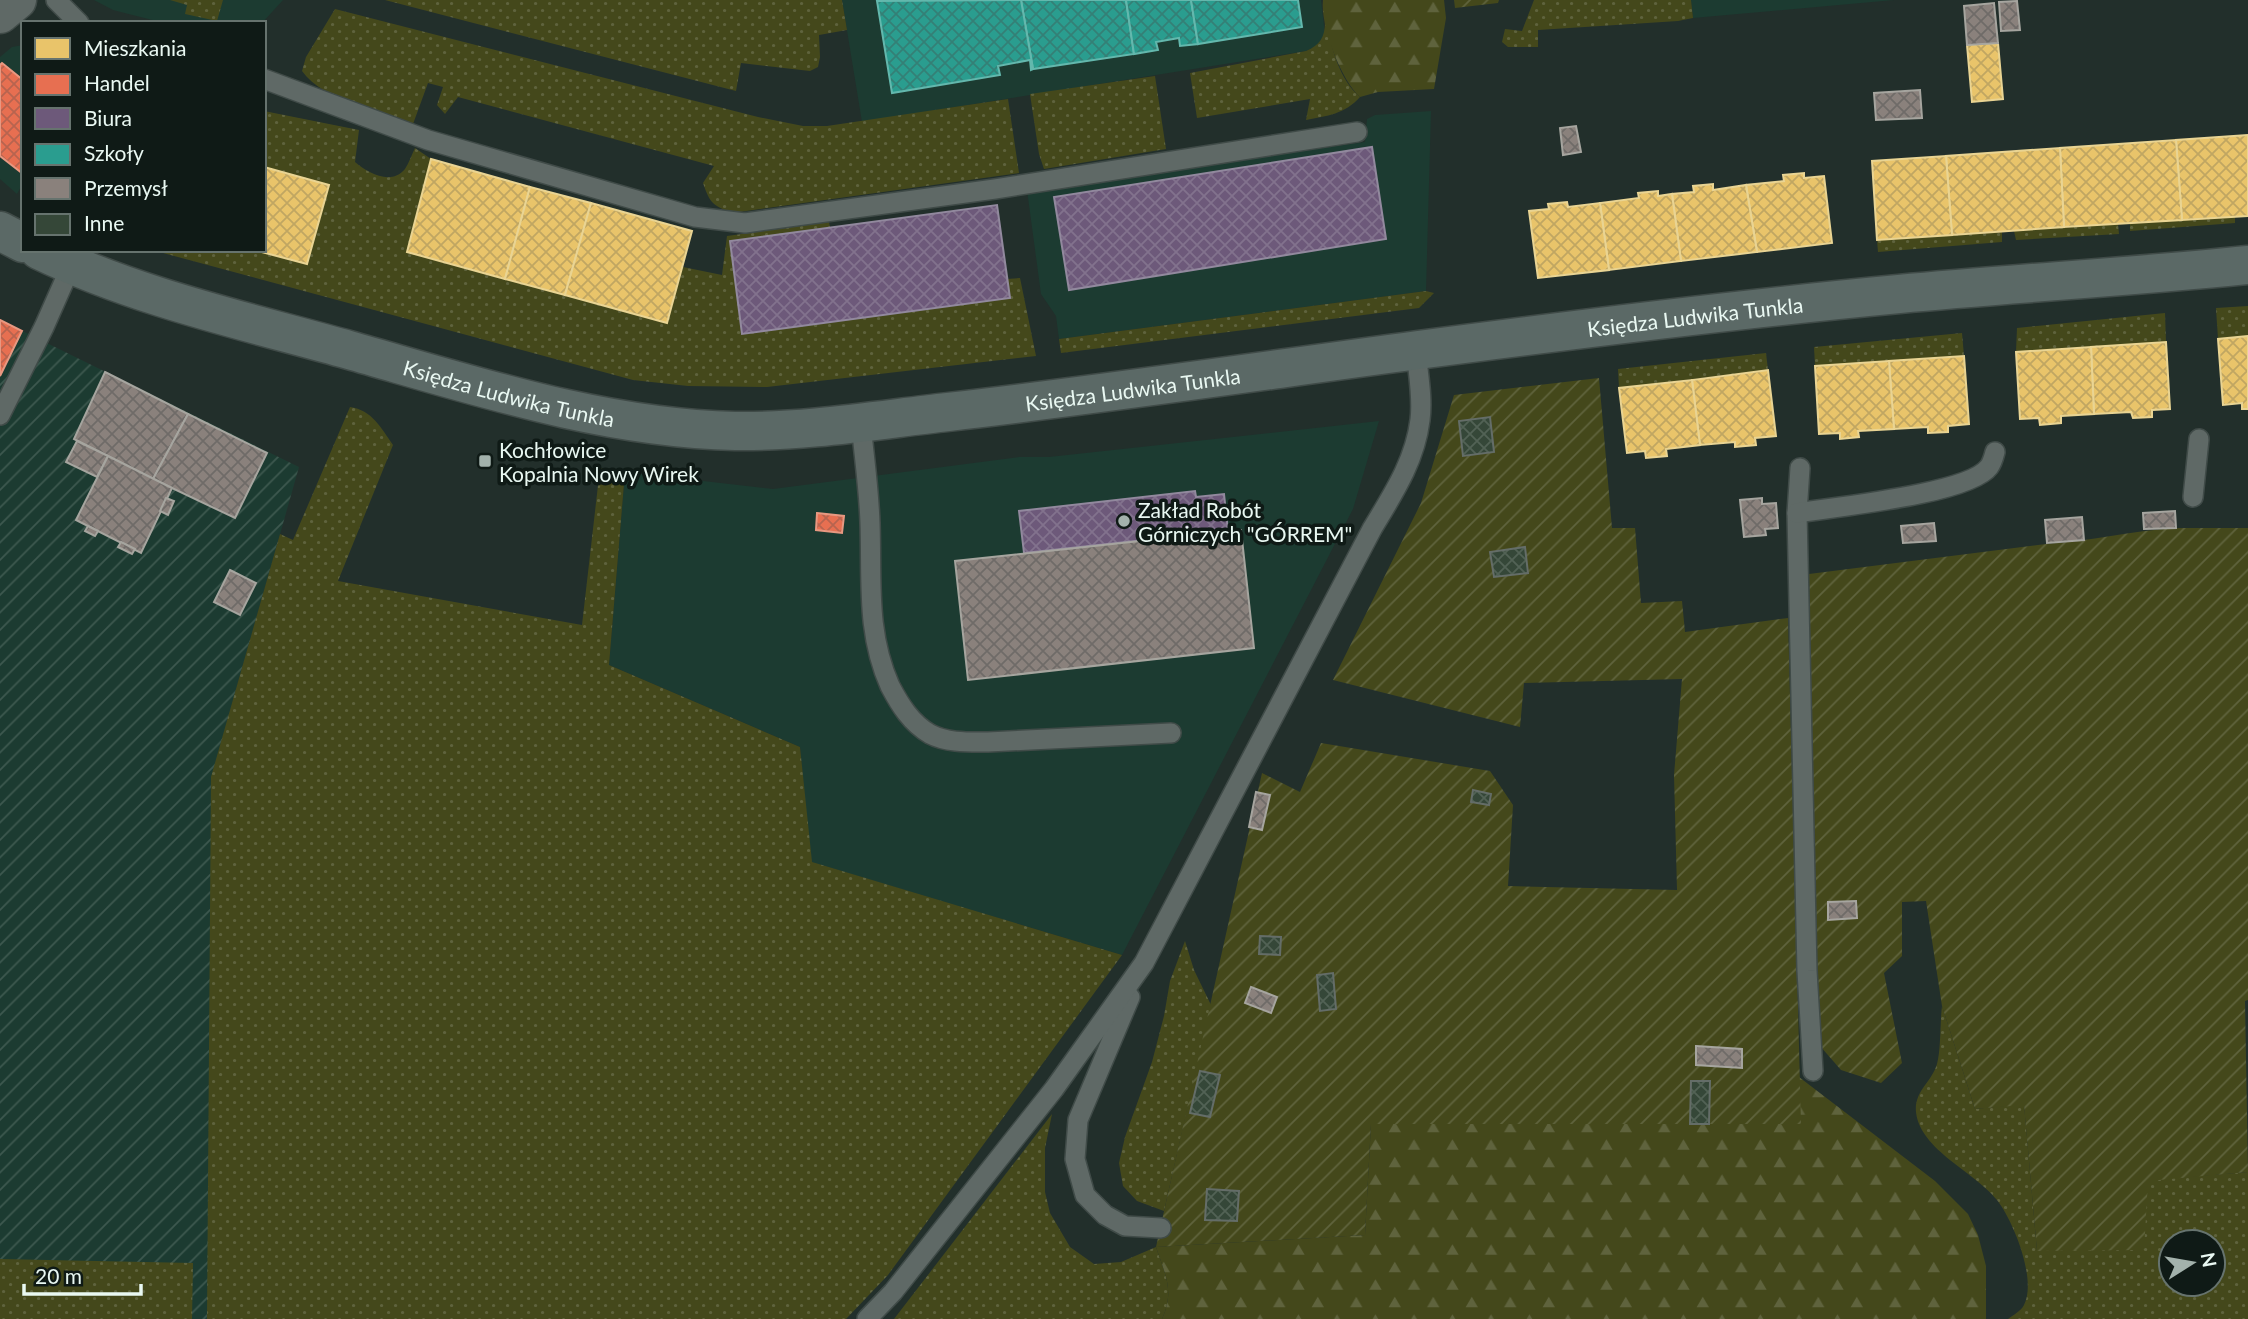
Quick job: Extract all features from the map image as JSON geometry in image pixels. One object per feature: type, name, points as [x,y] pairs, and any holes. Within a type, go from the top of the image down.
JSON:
[{"type":"street","points":[[0,14],[17,0]]},
{"type":"street","points":[[0,231],[21,242]]},
{"type":"street","name":"Księdza Ludwika Tunkla","points":[[55,258],[158,296],[502,393],[606,418],[650,425],[736,431],[861,423],[1693,315],[2248,265]]},
{"type":"lane","points":[[56,0],[77,21]]},
{"type":"lane","points":[[266,80],[441,144],[695,217],[745,223],[995,190],[1357,132]]},
{"type":"lane","points":[[0,415],[44,327],[55,258]]},
{"type":"lane","points":[[1161,1228],[1125,1226],[1105,1215],[1085,1195],[1075,1159],[1078,1120],[1144,964],[1372,528],[1401,479],[1414,448],[1420,418],[1416,350]]},
{"type":"lane","points":[[861,423],[870,522],[871,612],[875,637],[880,662],[896,697],[912,721],[932,735],[957,741],[1171,733]]},
{"type":"lane","points":[[2193,497],[2199,439]]},
{"type":"lane","points":[[1797,513],[1909,497],[1974,479],[1990,467],[1995,452]]},
{"type":"lane","points":[[1800,468],[1797,513],[1807,971],[1813,1071]]},
{"type":"lane","points":[[867,1319],[893,1292],[1054,1089],[1144,964]]},
{"type":"shaded area","points":[[94,0],[283,0],[264,21],[156,21],[113,10]]},
{"type":"shaded area","points":[[842,0],[1321,0],[1325,34],[1317,46],[1306,51],[862,122]]},
{"type":"shaded area","points":[[1691,0],[1894,0],[1693,18]]},
{"type":"shaded area","points":[[21,45],[21,187],[17,194],[0,179],[0,57],[12,47]]},
{"type":"shaded area","points":[[1431,111],[1426,291],[1059,339],[1056,316],[1041,294],[1027,190],[1365,142],[1367,119],[1375,115]]},
{"type":"shaded area","points":[[0,320],[299,467],[230,711],[209,1319],[0,1319]]},
{"type":"shaded area","name":"Zakład Robót Górniczych \"GÓRREM\"","points":[[1379,421],[1353,509],[1122,955],[811,862],[800,747],[609,665],[625,472],[773,489],[1019,457],[1049,457]]},
{"type":"green space","points":[[170,0],[223,0],[217,21],[185,14],[187,5]]},
{"type":"green space","points":[[385,0],[842,0],[847,30],[819,35],[818,67],[810,71],[741,63],[736,91]]},
{"type":"green space","points":[[1323,0],[1444,0],[1446,18],[1434,89],[1378,92],[1360,97],[1346,78],[1333,52],[1325,23]]},
{"type":"green space","points":[[1454,0],[1499,0],[1498,3],[1455,8]]},
{"type":"green space","points":[[1534,0],[1691,0],[1693,18],[1538,30],[1538,47],[1508,47],[1502,42],[1505,29],[1522,31]]},
{"type":"green space","points":[[335,9],[758,117],[803,126],[827,126],[1008,99],[1019,173],[732,213],[720,208],[705,190],[703,183],[714,166],[458,97],[445,114],[437,105],[443,87],[428,83],[413,124],[338,98],[302,71],[306,57]]},
{"type":"green space","points":[[1325,22],[1341,72],[1360,97],[1354,103],[1335,113],[1306,120],[1310,99],[1197,118],[1190,73],[1306,51],[1321,40]]},
{"type":"green space","points":[[1155,76],[1166,149],[1044,169],[1039,154],[1030,94]]},
{"type":"green space","points":[[266,111],[359,130],[355,162],[380,176],[393,177],[399,174],[405,169],[415,148],[431,159],[407,252],[667,323],[683,267],[722,275],[727,236],[829,222],[830,227],[730,241],[743,334],[1009,298],[1007,279],[1020,278],[1036,356],[767,387],[688,386],[633,380],[159,252],[262,252],[307,264],[329,185],[266,168]]},
{"type":"green space","points":[[2235,217],[2235,223],[2130,231],[2130,223]]},
{"type":"green space","points":[[2118,224],[2119,234],[2016,240],[2014,231]]},
{"type":"green space","points":[[2002,232],[2002,242],[1878,252],[1877,240]]},
{"type":"green space","points":[[1426,291],[1434,293],[1419,308],[1061,353],[1059,339]]},
{"type":"green space","points":[[2248,306],[2248,336],[2218,339],[2216,308]]},
{"type":"green space","points":[[2165,313],[2166,342],[2016,352],[2017,328]]},
{"type":"green space","points":[[1962,333],[1964,356],[1815,366],[1814,347]]},
{"type":"green space","points":[[1766,353],[1768,370],[1619,388],[1618,369]]},
{"type":"green space","points":[[1599,378],[1612,528],[1635,528],[1641,603],[1682,601],[1685,632],[1788,618],[1801,1124],[1371,1124],[1365,1235],[1156,1247],[1262,773],[1300,792],[1321,743],[1490,771],[1513,805],[1508,886],[1677,890],[1674,775],[1682,679],[1524,683],[1520,727],[1333,680],[1421,503],[1454,395]]},
{"type":"green space","points":[[350,407],[370,416],[393,445],[338,581],[582,625],[600,468],[625,472],[609,665],[800,747],[812,862],[1122,955],[888,1275],[846,1319],[207,1319],[211,777],[280,534],[293,540]]},
{"type":"green space","points":[[2175,528],[2248,528],[2248,1000],[2245,1001],[2248,1172],[2148,1181],[2144,1250],[2037,1251],[2024,1105],[1975,1109],[1942,1006],[1926,901],[1902,902],[1902,956],[1884,973],[1902,1063],[1881,1083],[1841,1070],[1820,1046],[1817,1012],[1809,574]]},
{"type":"green space","points":[[1185,941],[1194,970],[1211,1005],[1164,1211],[1137,1201],[1123,1186],[1119,1163],[1125,1137],[1152,1062],[1170,981]]},
{"type":"green space","points":[[1942,1006],[1975,1109],[2024,1104],[2037,1251],[2147,1180],[2248,1172],[2248,1319],[2008,1319],[2024,1305],[2028,1281],[2022,1251],[2010,1222],[1997,1200],[1927,1138],[1916,1112],[1920,1092],[1937,1064]]},
{"type":"green space","points":[[1799,1077],[1935,1181],[1968,1214],[1978,1235],[1986,1266],[1986,1319],[1162,1319],[1168,1291],[1156,1247],[1365,1235],[1371,1124],[1800,1124]]},
{"type":"green space","points":[[1052,1114],[1045,1148],[1045,1192],[1050,1213],[1070,1247],[1094,1264],[1121,1262],[1156,1247],[1168,1291],[1162,1319],[894,1319]]},
{"type":"green space","points":[[0,1259],[193,1263],[192,1319],[0,1319]]},
{"type":"building: Mieszkania","points":[[1998,43],[2003,99],[1972,102],[1967,45]]},
{"type":"building: Mieszkania","points":[[2248,135],[2248,216],[2182,220],[2176,140]]},
{"type":"building: Mieszkania","points":[[2176,140],[2182,220],[2064,227],[2060,148]]},
{"type":"building: Mieszkania","points":[[2060,148],[2064,227],[1952,235],[1946,156]]},
{"type":"building: Mieszkania","points":[[1946,156],[1952,235],[1877,240],[1872,161]]},
{"type":"building: Mieszkania","points":[[431,159],[530,187],[505,279],[407,252]]},
{"type":"building: Mieszkania","points":[[266,168],[329,185],[307,264],[262,252],[266,252]]},
{"type":"building: Mieszkania","points":[[1804,173],[1804,178],[1824,176],[1832,243],[1757,252],[1746,185],[1784,181],[1783,175]]},
{"type":"building: Mieszkania","points":[[1713,184],[1713,190],[1746,185],[1757,252],[1681,261],[1672,194],[1694,192],[1693,186]]},
{"type":"building: Mieszkania","points":[[530,187],[591,203],[565,295],[505,279]]},
{"type":"building: Mieszkania","points":[[1658,191],[1658,196],[1672,194],[1681,261],[1609,270],[1600,203],[1639,198],[1638,193]]},
{"type":"building: Mieszkania","points":[[1567,202],[1568,207],[1600,203],[1609,270],[1538,278],[1529,211],[1549,209],[1548,204]]},
{"type":"building: Mieszkania","points":[[591,203],[692,231],[667,323],[565,295]]},
{"type":"building: Mieszkania","points":[[2248,336],[2248,409],[2242,409],[2242,403],[2223,405],[2218,339]]},
{"type":"building: Mieszkania","points":[[2166,342],[2170,409],[2152,410],[2152,417],[2133,418],[2131,412],[2094,414],[2091,347]]},
{"type":"building: Mieszkania","points":[[2091,347],[2094,414],[2061,416],[2061,423],[2040,425],[2039,418],[2020,419],[2016,352]]},
{"type":"building: Mieszkania","points":[[1964,356],[1969,424],[1948,426],[1948,432],[1928,433],[1928,427],[1894,429],[1889,361]]},
{"type":"building: Mieszkania","points":[[1889,361],[1894,429],[1858,431],[1859,437],[1840,439],[1840,433],[1819,434],[1815,366]]},
{"type":"building: Mieszkania","points":[[1768,370],[1776,436],[1755,438],[1756,445],[1735,447],[1735,442],[1700,445],[1692,380]]},
{"type":"building: Mieszkania","points":[[1692,380],[1700,445],[1666,449],[1667,456],[1646,458],[1645,451],[1627,453],[1619,388]]},
{"type":"building: Handel","points":[[2,63],[21,78],[21,172],[0,156]]},
{"type":"building: Handel","points":[[0,320],[22,331],[0,376]]},
{"type":"building: Handel","points":[[817,513],[844,516],[842,533],[816,530]]},
{"type":"building: Biura","points":[[1372,147],[1386,239],[1069,290],[1054,197]]},
{"type":"building: Biura","points":[[997,205],[1010,298],[742,334],[730,241]]},
{"type":"building: Biura","name":"Zakład Robót Górniczych \"GÓRREM\"","points":[[1195,491],[1196,497],[1224,494],[1228,531],[1024,553],[1019,511]]},
{"type":"building: Szkoły","points":[[1021,0],[1126,0],[1134,54],[1033,69]]},
{"type":"building: Szkoły","points":[[1021,0],[1033,69],[1031,70],[1030,60],[998,66],[1000,75],[892,93],[877,1]]},
{"type":"building: Szkoły","points":[[1126,0],[1191,0],[1198,44],[1180,46],[1179,38],[1156,42],[1158,50],[1134,54]]},
{"type":"building: Szkoły","points":[[1191,0],[1298,0],[1302,27],[1198,44]]},
{"type":"building: Przemysł","points":[[2017,1],[2020,30],[2001,31],[1999,2]]},
{"type":"building: Przemysł","points":[[1994,3],[1998,43],[1967,45],[1964,6]]},
{"type":"building: Przemysł","points":[[1920,90],[1922,118],[1876,120],[1874,93]]},
{"type":"building: Przemysł","points":[[1576,126],[1581,152],[1563,155],[1560,128]]},
{"type":"building: Przemysł","points":[[105,372],[188,414],[153,479],[74,439]]},
{"type":"building: Przemysł","points":[[188,414],[267,453],[235,518],[153,479]]},
{"type":"building: Przemysł","points":[[77,441],[108,456],[97,477],[66,462]]},
{"type":"building: Przemysł","points":[[108,456],[172,488],[141,553],[76,520]]},
{"type":"building: Przemysł","points":[[166,498],[174,501],[168,515],[160,511]]},
{"type":"building: Przemysł","points":[[1762,498],[1762,504],[1776,503],[1778,528],[1765,529],[1766,535],[1744,537],[1740,500]]},
{"type":"building: Przemysł","points":[[2175,511],[2176,528],[2144,529],[2143,513]]},
{"type":"building: Przemysł","points":[[2082,517],[2084,540],[2047,543],[2045,520]]},
{"type":"building: Przemysł","points":[[1934,523],[1936,541],[1903,543],[1901,526]]},
{"type":"building: Przemysł","points":[[88,526],[98,531],[95,536],[85,531]]},
{"type":"building: Przemysł","points":[[1241,530],[1254,648],[968,680],[955,561]]},
{"type":"building: Przemysł","points":[[121,542],[135,549],[132,554],[118,547]]},
{"type":"building: Przemysł","points":[[230,570],[256,583],[240,615],[214,602]]},
{"type":"building: Przemysł","points":[[1256,792],[1270,795],[1262,830],[1249,827]]},
{"type":"building: Przemysł","points":[[1856,901],[1857,918],[1828,920],[1828,902]]},
{"type":"building: Przemysł","points":[[1251,987],[1277,997],[1271,1013],[1245,1003]]},
{"type":"building: Przemysł","points":[[1696,1046],[1742,1049],[1742,1068],[1696,1065]]},
{"type":"building: Inne","points":[[1490,417],[1494,452],[1463,456],[1459,421]]},
{"type":"building: Inne","points":[[1525,547],[1528,573],[1494,577],[1490,552]]},
{"type":"building: Inne","points":[[1473,790],[1491,794],[1489,805],[1471,802]]},
{"type":"building: Inne","points":[[1260,936],[1281,937],[1280,955],[1259,954]]},
{"type":"building: Inne","points":[[1333,973],[1336,1009],[1320,1011],[1317,975]]},
{"type":"building: Inne","points":[[1200,1071],[1220,1075],[1210,1117],[1190,1113]]},
{"type":"building: Inne","points":[[1691,1081],[1710,1081],[1709,1124],[1690,1124]]},
{"type":"building: Inne","points":[[1207,1189],[1239,1191],[1237,1221],[1205,1220]]},
{"type":"place","name":"Kochłowice Kopalnia Nowy Wirek","points":[[485,461]]},
{"type":"place","name":"Zakład Robót Górniczych \"GÓRREM\"","points":[[1124,521]]}]
